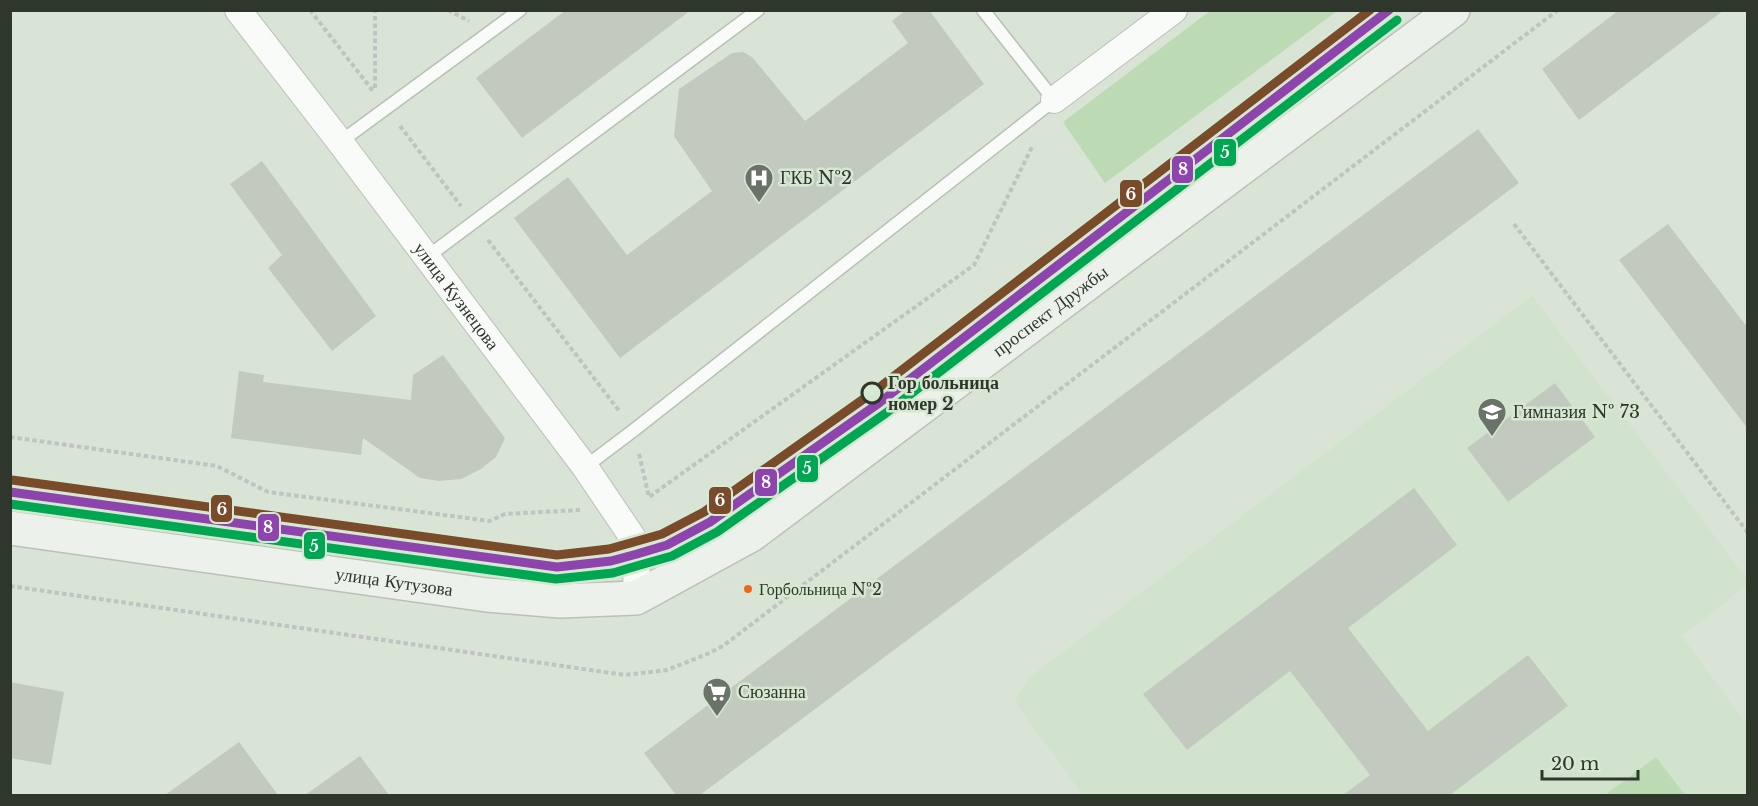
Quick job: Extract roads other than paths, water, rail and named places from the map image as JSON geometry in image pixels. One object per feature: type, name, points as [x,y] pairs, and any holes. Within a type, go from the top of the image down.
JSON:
[{"type":"main road","name":"проспект Дружбы","points":[[636,598],[752,535],[1454,10]]},
{"type":"main road","name":"улица Кутузова","points":[[10,528],[487,595],[560,601],[636,598]]},
{"type":"street","name":"улица Кузнецова","points":[[238,10],[585,466],[633,538],[638,554],[636,598]]},
{"type":"street","points":[[1054,100],[1174,10]]},
{"type":"lane","points":[[340,142],[520,10]]},
{"type":"lane","points":[[428,257],[758,10]]},
{"type":"lane","points":[[585,466],[1054,100],[982,10]]},
{"type":"place","name":"ГКБ №2","points":[[759,204]]},
{"type":"place","name":"Гор больница номер 2","points":[[872,393]]},
{"type":"place","name":"Гимназия № 73","points":[[1492,438]]},
{"type":"place","name":"Горбольница №2","points":[[748,589]]},
{"type":"place","name":"Сюзанна","points":[[717,718]]}]
